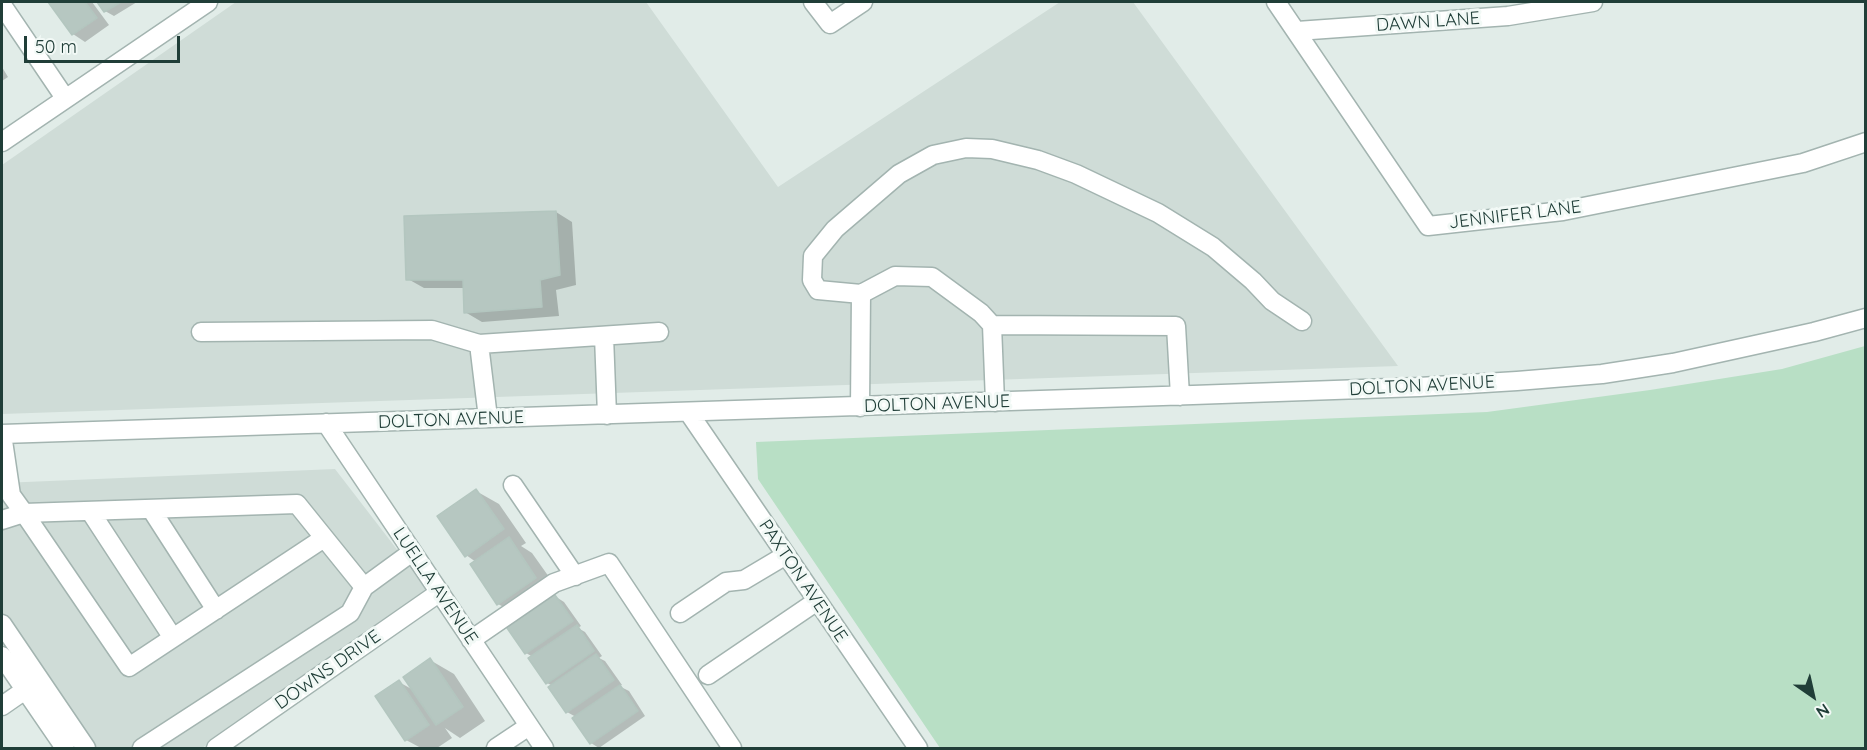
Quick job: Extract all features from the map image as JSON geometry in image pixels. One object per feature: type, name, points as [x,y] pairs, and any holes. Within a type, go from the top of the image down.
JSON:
[{"type":"street","points":[[2,142],[208,2]]},
{"type":"street","points":[[813,2],[830,24],[863,2]]},
{"type":"street","name":"JENNIFER LANE","points":[[1276,2],[1428,226],[1563,211],[1803,163],[1866,142]]},
{"type":"street","name":"DAWN LANE","points":[[1297,31],[1508,16],[1593,2]]},
{"type":"street","points":[[2,5],[65,99]]},
{"type":"street","points":[[996,402],[992,325],[981,313],[932,277],[895,276],[861,294],[818,290],[812,280],[813,256],[834,229],[899,174],[933,155],[966,148],[992,149],[1038,160],[1076,174],[1158,213],[1213,247],[1253,281],[1272,301],[1302,321]]},
{"type":"street","points":[[860,407],[861,294]]},
{"type":"street","name":"DOLTON AVENUE","points":[[2,434],[1419,387],[1602,374],[1673,363],[1745,348],[1866,318]]},
{"type":"street","points":[[992,325],[1176,326],[1180,396]]},
{"type":"street","points":[[201,332],[432,330],[479,344],[659,332]]},
{"type":"street","points":[[604,336],[607,415]]},
{"type":"street","points":[[479,344],[488,418]]},
{"type":"street","name":"PAXTON AVENUE","points":[[688,412],[918,748]]},
{"type":"street","name":"LUELLA AVENUE","points":[[326,423],[544,748]]},
{"type":"street","points":[[2,434],[11,495],[129,667],[324,538]]},
{"type":"street","points":[[513,485],[575,576]]},
{"type":"street","points":[[2,520],[24,513],[297,504],[364,587]]},
{"type":"street","points":[[150,508],[216,610]]},
{"type":"street","points":[[90,511],[173,638]]},
{"type":"street","points":[[142,748],[350,614],[364,587],[412,552]]},
{"type":"street","points":[[680,613],[726,582],[744,580],[786,555]]},
{"type":"street","points":[[471,639],[554,583],[609,563],[732,748]]},
{"type":"street","name":"DOWNS DRIVE","points":[[216,748],[440,592]]},
{"type":"street","points":[[708,675],[818,601]]},
{"type":"street","points":[[2,624],[86,748]]},
{"type":"street","points":[[2,656],[65,748]]},
{"type":"street","points":[[2,706],[25,690]]},
{"type":"street","points":[[496,748],[529,726]]},
{"type":"shaded area","points":[[236,2],[646,2],[778,187],[1060,2],[1133,2],[1398,366],[2,414],[2,165]]},
{"type":"shaded area","points":[[335,469],[429,591],[202,748],[82,748],[2,626],[2,483]]},
{"type":"green space","points":[[1865,346],[1865,748],[940,748],[758,479],[756,442],[1487,412],[1782,369]]},
{"type":"building","points":[[48,2],[85,2],[97,18],[72,35]]},
{"type":"building","points":[[97,2],[121,2],[104,12]]},
{"type":"building","points":[[556,211],[560,275],[540,280],[542,307],[464,313],[463,280],[406,280],[404,216]]},
{"type":"building","points":[[476,489],[504,529],[465,557],[437,516]]},
{"type":"building","points":[[509,537],[536,578],[497,605],[470,564]]},
{"type":"building","points":[[555,595],[573,621],[525,654],[507,628]]},
{"type":"building","points":[[577,625],[594,651],[546,684],[528,658]]},
{"type":"building","points":[[596,654],[614,680],[566,713],[548,687]]},
{"type":"building","points":[[430,658],[463,707],[436,725],[403,677]]},
{"type":"building","points":[[399,680],[429,725],[405,741],[375,696]]},
{"type":"building","points":[[620,685],[638,711],[590,744],[572,718]]}]
